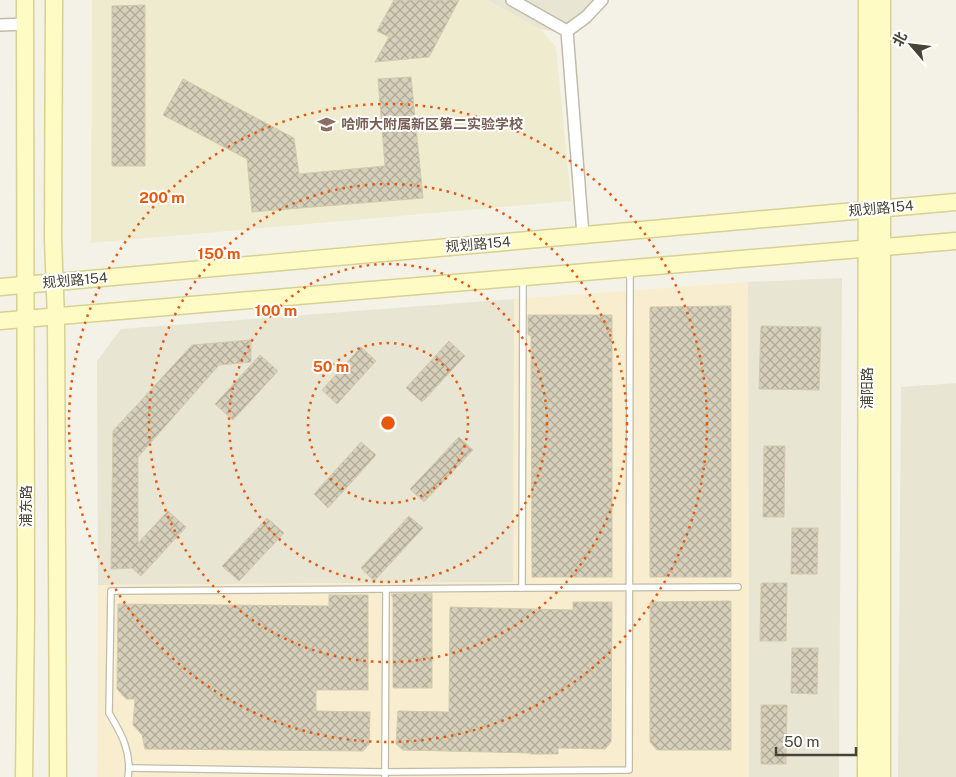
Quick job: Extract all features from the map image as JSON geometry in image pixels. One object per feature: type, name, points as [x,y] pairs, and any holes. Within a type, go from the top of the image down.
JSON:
[{"type":"main road","name":"浦东路","points":[[24,777],[27,285],[25,236],[25,0]]},
{"type":"main road","points":[[54,0],[53,239],[56,318],[58,777]]},
{"type":"main road","name":"浦阳路","points":[[867,0],[874,209],[882,777]]},
{"type":"main road","name":"浦阳路","points":[[874,209],[882,0]]},
{"type":"main road","name":"规划路154","points":[[0,287],[956,202]]},
{"type":"main road","points":[[0,321],[56,318],[956,241]]},
{"type":"main road","name":"浦阳路","points":[[866,777],[874,248]]},
{"type":"street","points":[[512,0],[567,31]]},
{"type":"street","points":[[567,31],[602,0]]},
{"type":"street","points":[[0,25],[25,24]]},
{"type":"street","points":[[567,31],[583,235]]},
{"type":"lane","points":[[130,768],[385,774],[629,774],[630,269]]},
{"type":"lane","points":[[522,588],[523,278]]},
{"type":"lane","points":[[128,777],[130,768],[129,755],[109,713],[111,591],[738,587]]},
{"type":"lane","points":[[385,774],[386,589]]},
{"type":"shaded area","name":"哈师大附属新区第二实验学校","points":[[92,0],[487,0],[540,29],[556,47],[571,201],[91,243]]},
{"type":"shaded area","points":[[487,0],[608,0],[573,35],[540,29]]},
{"type":"shaded area","points":[[842,278],[839,777],[749,777],[748,282]]},
{"type":"shaded area","points":[[748,282],[749,777],[97,777],[98,585],[513,582],[514,299]]},
{"type":"shaded area","points":[[514,299],[514,582],[98,585],[97,361],[121,329]]},
{"type":"shaded area","points":[[956,383],[956,777],[898,777],[901,387]]},
{"type":"building","points":[[394,0],[459,0],[429,57],[375,62],[389,37],[377,31]]},
{"type":"building","points":[[145,5],[145,166],[112,166],[112,6]]},
{"type":"building","points":[[411,77],[423,198],[252,212],[247,159],[163,115],[183,79],[294,138],[299,174],[385,166],[378,79]]},
{"type":"building","points":[[731,306],[731,577],[650,577],[650,307]]},
{"type":"building","points":[[528,315],[612,315],[612,577],[532,577],[531,335],[528,335]]},
{"type":"building","points":[[761,326],[821,327],[819,390],[759,389]]},
{"type":"building","points":[[251,340],[251,362],[219,365],[138,457],[138,543],[168,511],[186,527],[141,576],[132,568],[111,569],[113,431],[192,345]]},
{"type":"building","points":[[449,341],[465,356],[422,402],[406,388]]},
{"type":"building","points":[[361,347],[376,361],[337,404],[322,390]]},
{"type":"building","points":[[260,355],[278,371],[233,420],[215,404]]},
{"type":"building","points":[[459,437],[473,450],[424,502],[410,489]]},
{"type":"building","points":[[361,442],[376,455],[328,508],[314,494]]},
{"type":"building","points":[[764,446],[785,446],[784,517],[763,517]]},
{"type":"building","points":[[409,516],[423,528],[374,581],[361,568]]},
{"type":"building","points":[[267,518],[284,533],[239,581],[222,566]]},
{"type":"building","points":[[792,528],[818,528],[817,574],[791,574]]},
{"type":"building","points":[[761,583],[787,583],[786,641],[760,641]]},
{"type":"building","points":[[432,593],[432,688],[393,688],[393,598],[391,594]]},
{"type":"building","points":[[329,595],[368,595],[368,690],[316,690],[316,711],[370,712],[369,744],[363,751],[145,749],[142,735],[133,725],[135,699],[126,699],[117,689],[118,604],[329,606]]},
{"type":"building","points":[[731,601],[731,750],[657,750],[650,742],[650,602]]},
{"type":"building","points":[[573,602],[612,602],[611,742],[605,749],[558,748],[558,754],[530,754],[403,750],[396,744],[398,711],[449,712],[450,607],[573,610]]},
{"type":"building","points":[[792,648],[818,648],[817,694],[791,693]]},
{"type":"building","points":[[761,705],[787,705],[786,764],[761,764]]},
{"type":"place","name":"哈师大附属新区第二实验学校","points":[[327,124]]}]
